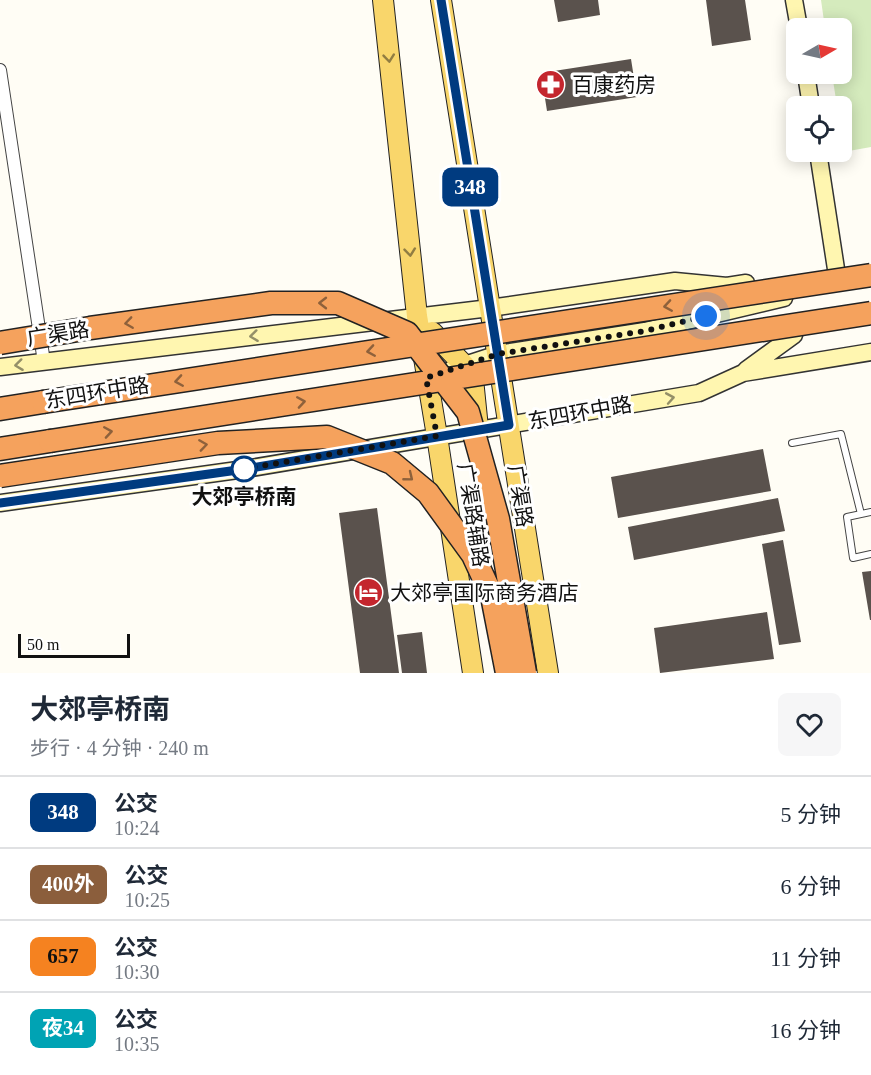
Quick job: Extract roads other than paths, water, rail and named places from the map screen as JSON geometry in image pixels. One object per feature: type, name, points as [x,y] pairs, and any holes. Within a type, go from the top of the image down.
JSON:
[{"type":"highway","name":"东四环中路","points":[[0,409],[871,275]]},
{"type":"highway","name":"广渠路","points":[[0,343],[271,303],[338,303],[407,333],[468,412],[498,519],[523,673]]},
{"type":"highway","name":"东四环中路","points":[[0,449],[871,313]]},
{"type":"highway","points":[[0,476],[218,443],[327,436],[392,463],[428,493],[473,555],[492,596],[507,673]]},
{"type":"main road","points":[[383,0],[417,316],[437,436]]},
{"type":"main road","name":"广渠路","points":[[441,0],[548,673]]},
{"type":"main road","points":[[794,0],[797,18]]},
{"type":"main road","points":[[820,162],[836,269]]},
{"type":"main road","name":"东四环中路","points":[[0,367],[490,308],[675,281],[727,286],[871,264]]},
{"type":"main road","name":"东四环中路","points":[[468,372],[498,354],[645,331],[787,298],[871,285]]},
{"type":"main road","points":[[727,286],[787,298]]},
{"type":"main road","points":[[417,316],[468,372],[523,673]]},
{"type":"main road","name":"东四环中路","points":[[426,378],[468,372],[502,380],[871,323]]},
{"type":"main road","points":[[645,331],[649,357]]},
{"type":"main road","points":[[743,373],[794,335]]},
{"type":"main road","name":"东四环中路","points":[[0,503],[245,469],[699,393],[743,373],[871,352]]},
{"type":"main road","name":"广渠路辅路","points":[[437,436],[473,673]]},
{"type":"main road","points":[[497,538],[515,585],[538,611]]},
{"type":"street","points":[[0,70],[44,362]]},
{"type":"lane","points":[[792,443],[840,434],[861,514]]},
{"type":"lane","points":[[871,513],[847,517],[853,558],[871,555]]},
{"type":"place","name":"百康药房","points":[[551,85]]},
{"type":"place","name":"大郊亭桥南","points":[[244,469]]},
{"type":"place","name":"大郊亭国际商务酒店","points":[[369,593]]}]
